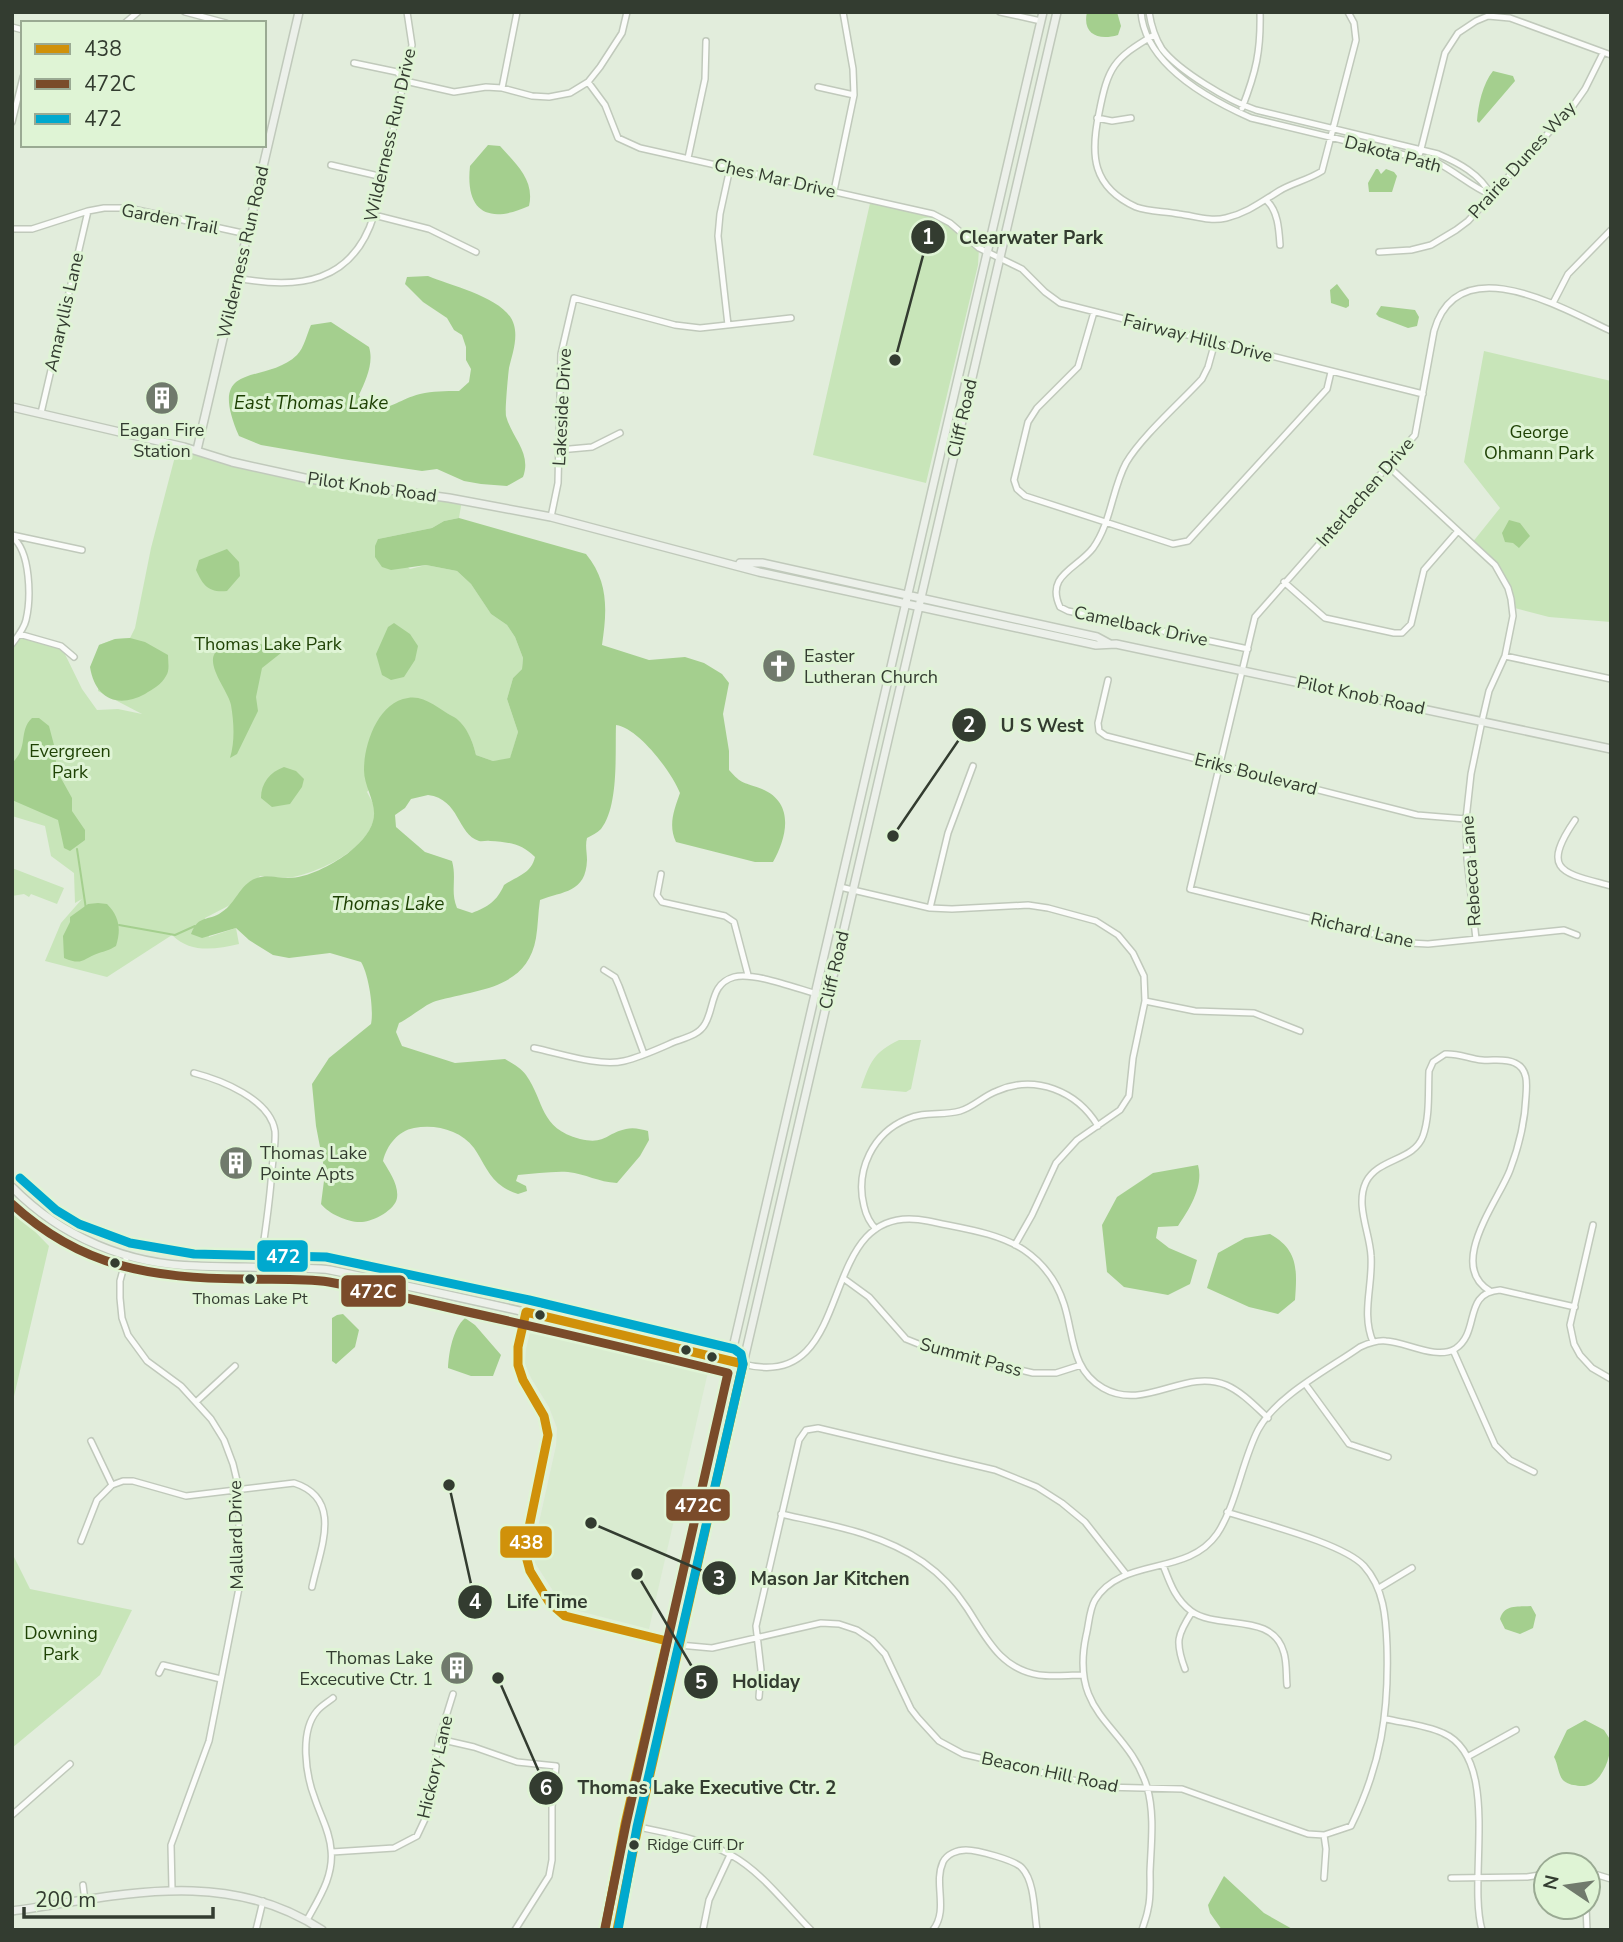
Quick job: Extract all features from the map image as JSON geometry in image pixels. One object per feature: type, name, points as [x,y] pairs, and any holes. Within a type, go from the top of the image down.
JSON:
[{"type":"main road","name":"Wilderness Run Road","points":[[267,135],[299,12]]},
{"type":"main road","name":"Cliff Road","points":[[605,1930],[625,1824],[1043,12]]},
{"type":"main road","name":"Cliff Road","points":[[617,1930],[743,1364],[1057,12]]},
{"type":"main road","name":"Wilderness Run Road","points":[[197,450],[265,147]]},
{"type":"main road","name":"Pilot Knob Road","points":[[12,407],[309,479],[449,498],[551,517],[759,572],[1096,645],[1112,644]]},
{"type":"main road","name":"Pilot Knob Road","points":[[732,563],[762,563],[1097,637],[1112,644],[1611,749]]},
{"type":"main road","points":[[12,1187],[49,1220],[73,1235],[127,1255],[193,1266],[323,1269],[526,1312],[743,1364]]},
{"type":"main road","points":[[526,1312],[518,1347],[518,1365],[523,1380],[544,1416],[548,1436],[526,1542],[530,1571],[549,1602],[565,1616],[679,1645]]},
{"type":"main road","points":[[12,1911],[172,1889],[219,1891],[263,1901],[307,1920],[322,1930]]},
{"type":"street","points":[[185,12],[219,21]]},
{"type":"street","name":"Wilderness Run Drive","points":[[237,278],[280,284],[311,280],[330,274],[359,250],[374,215],[405,81],[412,45],[407,12]]},
{"type":"street","points":[[502,88],[517,12]]},
{"type":"street","points":[[354,63],[397,72],[405,81],[454,92],[486,87],[549,97],[570,93],[587,82],[622,33],[627,12]]},
{"type":"street","points":[[834,191],[854,95],[853,69],[843,12]]},
{"type":"street","points":[[999,12],[1041,21]]},
{"type":"street","name":"Dakota Path","points":[[1141,12],[1147,39],[1156,54],[1223,106],[1251,118],[1419,158],[1455,172],[1479,190],[1491,195]]},
{"type":"street","name":"Dakota Path","points":[[1149,12],[1154,35],[1162,49],[1176,63],[1243,106],[1445,156],[1465,167],[1485,184],[1491,195]]},
{"type":"street","points":[[1240,113],[1254,76],[1261,42],[1260,12]]},
{"type":"street","points":[[1154,35],[1122,55],[1113,66],[1101,96],[1097,118],[1093,146],[1096,166],[1115,194],[1138,208],[1216,220],[1245,212],[1281,190],[1322,171],[1356,40],[1354,23],[1348,12]]},
{"type":"street","points":[[1419,158],[1445,53],[1458,33],[1476,21],[1488,16],[1510,18],[1611,55]]},
{"type":"street","points":[[688,158],[705,79],[706,41]]},
{"type":"street","name":"Prairie Dunes Way","points":[[1379,252],[1411,250],[1430,245],[1468,221],[1573,106],[1586,89],[1603,53]]},
{"type":"street","name":"Ches Mar Drive","points":[[587,82],[605,105],[618,138],[640,148],[933,214],[950,223],[974,244],[987,251]]},
{"type":"street","points":[[12,122],[21,85]]},
{"type":"street","points":[[818,87],[854,95]]},
{"type":"street","points":[[1097,118],[1112,121],[1130,118]]},
{"type":"street","points":[[331,165],[383,177]]},
{"type":"street","points":[[730,168],[718,236],[728,326],[791,318]]},
{"type":"street","points":[[1267,201],[1276,216],[1280,245]]},
{"type":"street","name":"Garden Trail","points":[[12,229],[32,229],[104,208],[128,208],[247,234]]},
{"type":"street","name":"Amaryllis Lane","points":[[41,413],[88,211]]},
{"type":"street","points":[[374,215],[429,229],[476,252]]},
{"type":"street","points":[[1553,303],[1568,274],[1611,230]]},
{"type":"street","name":"Fairway Hills Drive","points":[[987,251],[1022,270],[1059,303],[1423,394]]},
{"type":"street","name":"Interlachen Drive","points":[[1190,888],[1255,617],[1415,435],[1438,317],[1445,305],[1457,295],[1473,288],[1496,289],[1540,298],[1611,331]]},
{"type":"street","name":"Lakeside Drive","points":[[551,517],[558,482],[561,354],[574,298],[675,325],[700,328],[728,326]]},
{"type":"street","points":[[1094,312],[1078,367],[1037,408],[1027,422],[1014,480],[1017,489],[1025,496],[1172,544],[1188,541],[1326,389],[1331,372]]},
{"type":"street","name":"Camelback Drive","points":[[1215,342],[1202,379],[1127,461],[1093,548],[1055,586],[1056,598],[1060,607],[1068,611],[1248,649]]},
{"type":"street","points":[[559,450],[592,447],[620,433]]},
{"type":"street","name":"Rebecca Lane","points":[[1389,467],[1495,565],[1508,588],[1513,616],[1505,656],[1489,691],[1482,721],[1471,774],[1466,819],[1467,859],[1476,939]]},
{"type":"street","points":[[1284,582],[1325,618],[1394,633],[1402,632],[1410,624],[1424,570],[1458,531]]},
{"type":"street","points":[[12,536],[82,550]]},
{"type":"street","points":[[12,536],[18,541],[25,561],[30,596],[25,623],[12,644]]},
{"type":"street","points":[[19,634],[61,646],[74,657]]},
{"type":"street","points":[[1505,656],[1611,679]]},
{"type":"street","name":"Eriks Boulevard","points":[[1108,680],[1098,723],[1099,731],[1106,736],[1417,815],[1466,819]]},
{"type":"street","points":[[930,908],[947,833],[972,766]]},
{"type":"street","points":[[1575,820],[1560,841],[1557,857],[1560,867],[1566,873],[1611,886]]},
{"type":"street","points":[[662,874],[657,895],[662,902],[725,916],[734,922],[748,975]]},
{"type":"street","points":[[840,887],[930,908],[1028,905],[1096,921],[1118,934],[1133,953],[1143,976],[1146,1001],[1133,1058],[1129,1096],[1120,1110],[1071,1145],[1056,1163],[1015,1245]]},
{"type":"street","name":"Richard Lane","points":[[1190,888],[1399,941],[1428,944],[1564,930],[1577,935]]},
{"type":"street","points":[[604,970],[615,977],[644,1054]]},
{"type":"street","points":[[534,1048],[608,1063],[644,1054],[698,1033],[706,1024],[712,998],[719,987],[732,977],[748,975],[828,997]]},
{"type":"street","points":[[1146,1001],[1195,1011],[1254,1013],[1300,1031]]},
{"type":"street","points":[[1373,1342],[1367,1322],[1371,1257],[1362,1197],[1365,1184],[1371,1174],[1414,1150],[1422,1138],[1431,1064],[1441,1056],[1450,1054],[1480,1060],[1508,1061],[1523,1069],[1526,1081],[1524,1117],[1517,1152],[1500,1193],[1479,1230],[1474,1246],[1475,1270],[1483,1287],[1490,1291]]},
{"type":"street","points":[[194,1073],[244,1093],[265,1111],[275,1129],[260,1267]]},
{"type":"street","points":[[876,1229],[869,1221],[863,1201],[863,1169],[871,1150],[880,1138],[905,1119],[927,1113],[961,1111],[995,1091],[1031,1084],[1052,1088],[1068,1095],[1085,1108],[1098,1126]]},
{"type":"street","points":[[743,1364],[754,1367],[780,1367],[789,1365],[806,1353],[814,1343],[863,1240],[876,1229],[898,1221],[921,1220],[997,1237],[1015,1245],[1040,1264],[1054,1282],[1065,1307],[1075,1353],[1081,1365],[1098,1384],[1127,1396],[1147,1395],[1192,1381],[1216,1382],[1238,1392],[1268,1418]]},
{"type":"street","points":[[1593,1225],[1570,1325],[1580,1356],[1592,1368],[1611,1379]]},
{"type":"street","name":"Mallard Drive","points":[[127,1255],[120,1281],[120,1298],[122,1318],[128,1335],[147,1360],[197,1401],[224,1440],[239,1489],[239,1588],[209,1741],[172,1845],[172,1889]]},
{"type":"street","name":"Summit Pass","points":[[843,1278],[869,1297],[906,1339],[931,1349],[1033,1373],[1050,1374],[1081,1365]]},
{"type":"street","points":[[1142,1930],[1149,1908],[1151,1815],[1147,1788],[1134,1760],[1093,1706],[1082,1675],[1083,1654],[1093,1602],[1107,1584],[1126,1574],[1187,1559],[1204,1549],[1218,1533],[1260,1427],[1278,1406],[1360,1347],[1373,1342],[1388,1341],[1439,1352],[1453,1350],[1466,1339],[1477,1302],[1482,1295],[1490,1291],[1500,1290],[1574,1307]]},
{"type":"street","points":[[1453,1350],[1495,1445],[1510,1460],[1534,1472]]},
{"type":"street","points":[[197,1401],[235,1366]]},
{"type":"street","points":[[1306,1385],[1349,1444],[1388,1457]]},
{"type":"street","points":[[759,1698],[761,1670],[756,1626],[799,1440],[806,1430],[818,1428],[995,1469],[1037,1487],[1085,1522],[1126,1574]]},
{"type":"street","points":[[91,1441],[112,1485]]},
{"type":"street","points":[[81,1541],[97,1500],[112,1485],[133,1481],[186,1496],[294,1483],[308,1487],[318,1496],[324,1508],[326,1520],[312,1587]]},
{"type":"street","points":[[1227,1512],[1341,1549],[1364,1566],[1379,1588],[1386,1618],[1386,1718],[1381,1744],[1351,1826],[1324,1835],[1324,1878]]},
{"type":"street","points":[[781,1514],[866,1534],[901,1548],[925,1563],[949,1585],[966,1607],[987,1643],[1007,1661],[1022,1670],[1039,1675],[1082,1675]]},
{"type":"street","points":[[1163,1566],[1173,1593],[1192,1612],[1211,1620],[1254,1625],[1270,1632],[1284,1652],[1287,1685]]},
{"type":"street","points":[[1379,1588],[1412,1568]]},
{"type":"street","points":[[1185,1669],[1178,1651],[1178,1639],[1181,1628],[1192,1612]]},
{"type":"street","name":"Beacon Hill Road","points":[[679,1645],[712,1648],[821,1623],[839,1624],[857,1630],[872,1640],[885,1654],[911,1709],[939,1741],[963,1754],[1102,1787],[1182,1789],[1308,1834],[1324,1835]]},
{"type":"street","points":[[159,1673],[163,1665],[221,1679]]},
{"type":"street","name":"Hickory Lane","points":[[332,1852],[394,1848],[417,1836],[426,1816],[439,1738],[453,1694]]},
{"type":"street","points":[[307,1920],[327,1883],[332,1852],[329,1833],[314,1797],[306,1738],[309,1725],[317,1711],[333,1698]]},
{"type":"street","points":[[1386,1718],[1443,1733],[1458,1743],[1469,1756],[1477,1781],[1478,1878],[1482,1930]]},
{"type":"street","points":[[1469,1756],[1516,1730]]},
{"type":"street","points":[[439,1738],[517,1762],[556,1766],[549,1876],[515,1930]]},
{"type":"street","points":[[12,1815],[70,1764]]},
{"type":"street","points":[[625,1824],[704,1844],[730,1855],[755,1873],[811,1930]]},
{"type":"street","points":[[933,1930],[942,1907],[940,1881],[943,1862],[951,1853],[966,1850],[1011,1861],[1021,1867],[1028,1879],[1037,1930]]},
{"type":"street","points":[[703,1930],[709,1900],[730,1855]]},
{"type":"street","points":[[1451,1878],[1532,1876]]},
{"type":"street","points":[[83,1885],[85,1901]]},
{"type":"street","points":[[256,1930],[263,1901]]},
{"type":"shaded area","points":[[531,1329],[708,1372],[649,1629],[575,1610],[561,1603],[535,1563],[534,1545],[556,1446],[557,1428],[549,1407],[525,1364]]},
{"type":"green space","points":[[871,199],[933,214],[979,248],[978,265],[926,483],[813,455]]},
{"type":"green space","name":"George Ohmann Park","points":[[1484,351],[1611,381],[1611,622],[1549,617],[1511,607],[1498,571],[1472,543],[1500,508],[1464,462]]},
{"type":"green space","name":"Thomas Lake Park","points":[[178,445],[309,479],[462,500],[459,518],[444,521],[432,528],[378,539],[410,569],[426,565],[457,571],[471,584],[491,614],[507,625],[523,658],[522,669],[513,678],[507,699],[518,732],[510,759],[493,761],[476,755],[465,728],[443,711],[367,792],[374,807],[373,821],[368,833],[347,854],[305,874],[289,878],[260,876],[232,904],[205,918],[209,937],[236,928],[239,944],[195,948],[172,935],[107,977],[45,961],[61,923],[82,899],[75,903],[74,873],[51,856],[45,826],[12,816],[12,644],[19,634],[61,646],[82,689],[97,710],[118,709],[142,714],[98,691],[99,645],[115,639],[130,638],[135,628],[151,548]]},
{"type":"green space","points":[[12,868],[64,888],[57,904],[31,894],[29,897],[24,894],[12,896]]},
{"type":"green space","points":[[899,1040],[921,1040],[911,1089],[906,1092],[861,1088],[874,1059]]},
{"type":"green space","points":[[12,1208],[49,1246],[12,1405]]},
{"type":"green space","name":"Downing Park","points":[[12,1553],[30,1589],[132,1610],[100,1675],[12,1748]]},
{"type":"water","points":[[1087,12],[1117,12],[1121,26],[1118,35],[1104,37],[1093,34],[1087,26]]},
{"type":"water","points":[[1493,71],[1513,76],[1515,81],[1479,123],[1477,121],[1482,94]]},
{"type":"water","points":[[488,145],[500,146],[523,173],[529,188],[529,206],[502,214],[491,214],[476,204],[471,195],[470,166]]},
{"type":"water","points":[[1376,169],[1381,174],[1386,169],[1397,176],[1392,192],[1369,192],[1368,183]]},
{"type":"water","name":"East Thomas Lake","points":[[428,276],[490,301],[510,316],[515,330],[515,341],[509,368],[506,416],[525,460],[523,477],[507,486],[481,484],[464,481],[437,469],[422,471],[342,459],[261,445],[239,436],[230,411],[229,395],[234,384],[243,378],[284,364],[297,355],[311,325],[331,322],[369,347],[370,365],[359,395],[367,408],[389,406],[425,393],[459,391],[469,382],[471,369],[466,360],[462,335],[454,330],[447,318],[423,302],[405,284],[407,277]]},
{"type":"water","points":[[1337,284],[1349,300],[1349,306],[1346,308],[1331,303],[1330,290]]},
{"type":"water","points":[[1381,306],[1415,310],[1419,317],[1417,326],[1408,328],[1379,317],[1376,314]]},
{"type":"water","name":"Thomas Lake","points":[[459,518],[586,554],[599,575],[604,597],[602,645],[649,660],[685,657],[704,663],[722,674],[729,683],[723,714],[729,770],[740,781],[773,795],[784,812],[784,832],[773,862],[755,862],[676,842],[672,824],[680,793],[676,784],[654,753],[635,734],[616,725],[615,779],[607,819],[601,829],[587,838],[586,871],[578,885],[540,900],[536,938],[531,955],[522,968],[511,978],[483,990],[432,1002],[399,1023],[396,1032],[402,1046],[455,1063],[505,1059],[511,1062],[526,1075],[550,1121],[567,1134],[595,1141],[634,1128],[648,1131],[649,1140],[640,1156],[617,1183],[568,1172],[518,1175],[516,1181],[526,1186],[527,1191],[518,1194],[494,1179],[474,1148],[462,1137],[439,1128],[414,1128],[403,1132],[394,1140],[383,1161],[395,1183],[395,1202],[388,1211],[378,1217],[357,1222],[334,1214],[321,1204],[325,1173],[316,1126],[312,1084],[329,1058],[371,1024],[370,993],[361,962],[330,953],[289,958],[273,955],[236,928],[202,938],[191,934],[199,922],[225,910],[251,881],[265,876],[288,878],[311,873],[341,858],[363,839],[369,831],[374,815],[364,770],[367,748],[381,716],[397,701],[414,698],[431,703],[465,727],[476,755],[493,761],[510,758],[518,732],[507,699],[513,678],[522,669],[523,658],[507,625],[491,614],[471,584],[457,571],[426,565],[391,570],[382,567],[375,557],[378,539],[432,528],[444,521]],"holes":[[[428,795],[438,798],[452,809],[472,837],[479,841],[515,845],[535,857],[527,871],[504,885],[491,903],[472,913],[457,908],[452,861],[425,852],[396,827],[395,815],[405,808],[411,799]]]},
{"type":"water","points":[[1509,520],[1520,523],[1530,536],[1519,548],[1513,543],[1505,542],[1502,533]]},
{"type":"water","points":[[227,549],[239,562],[240,576],[227,591],[211,589],[204,584],[196,570],[199,560]]},
{"type":"water","points":[[394,623],[410,634],[418,646],[415,660],[404,677],[391,680],[382,675],[376,654],[388,627]]},
{"type":"water","points":[[130,638],[145,642],[168,655],[168,671],[157,686],[145,694],[125,700],[109,698],[97,686],[90,667],[99,645],[115,639]]},
{"type":"water","points":[[271,644],[279,648],[281,653],[262,668],[256,697],[258,711],[237,754],[230,758],[233,718],[229,699],[214,666],[215,652],[228,646]]},
{"type":"water","points":[[32,718],[39,718],[49,726],[57,771],[72,798],[72,811],[85,830],[85,840],[70,851],[64,848],[58,820],[12,800],[12,763],[20,751],[25,728]]},
{"type":"water","points":[[284,767],[296,771],[304,779],[302,787],[290,804],[272,807],[261,798],[263,788],[274,772]]},
{"type":"water","points":[[88,904],[107,904],[117,919],[119,935],[116,946],[79,962],[64,958],[63,936],[70,917]]},
{"type":"water","points":[[1198,1165],[1199,1181],[1187,1213],[1178,1226],[1158,1227],[1156,1238],[1169,1248],[1197,1260],[1190,1284],[1168,1295],[1124,1287],[1107,1272],[1102,1225],[1117,1197],[1153,1173]]},
{"type":"water","points":[[1270,1234],[1291,1254],[1296,1271],[1295,1300],[1278,1314],[1249,1307],[1207,1288],[1218,1253],[1245,1238]]},
{"type":"water","points":[[343,1314],[359,1330],[355,1347],[336,1364],[332,1361],[332,1318]]},
{"type":"water","points":[[465,1318],[475,1325],[501,1355],[493,1376],[471,1376],[448,1368],[455,1334]]},
{"type":"water","points":[[1531,1606],[1536,1615],[1533,1628],[1520,1634],[1505,1629],[1500,1619],[1505,1611],[1512,1607]]},
{"type":"water","points":[[1585,1720],[1604,1730],[1611,1741],[1611,1748],[1599,1777],[1594,1782],[1580,1786],[1564,1781],[1554,1757],[1567,1730]]},
{"type":"water","points":[[1224,1876],[1264,1913],[1294,1930],[1222,1930],[1210,1913],[1208,1905]]},
{"type":"waterway","points":[[77,849],[86,909]]},
{"type":"waterway","points":[[119,925],[175,935],[195,926]]},
{"type":"transit line","name":"472","points":[[20,1178],[56,1210],[79,1224],[130,1243],[194,1254],[326,1257],[529,1300],[734,1349],[741,1354],[743,1364],[637,1827],[618,1930]]},
{"type":"transit line","name":"472C","points":[[12,1204],[38,1226],[65,1243],[92,1256],[149,1272],[210,1278],[329,1282],[728,1373],[605,1928]]},
{"type":"transit line","name":"438","points":[[605,1930],[625,1824],[667,1641],[565,1616],[549,1602],[530,1571],[526,1542],[548,1435],[544,1416],[523,1380],[518,1365],[518,1347],[526,1312],[743,1364],[617,1930]]},
{"type":"place","name":"Clearwater Park","points":[[895,360]]},
{"type":"place","name":"Eagan Fire Station","points":[[162,398]]},
{"type":"place","name":"Easter Lutheran Church","points":[[779,666]]},
{"type":"place","name":"U S West","points":[[893,836]]},
{"type":"place","name":"Thomas Lake Pointe Apts","points":[[236,1163]]},
{"type":"place","name":"Thomas Lake Pt","points":[[250,1279]]},
{"type":"place","name":"Life Time","points":[[449,1485]]},
{"type":"place","name":"Mason Jar Kitchen","points":[[591,1523]]},
{"type":"place","name":"Holiday","points":[[637,1574]]},
{"type":"place","name":"Thomas Lake Excecutive Ctr. 1","points":[[457,1668]]},
{"type":"place","name":"Thomas Lake Executive Ctr. 2","points":[[498,1678]]},
{"type":"place","name":"Ridge Cliff Dr","points":[[634,1845]]},
{"type":"park label","name":"Evergreen Park","points":[[70,761]]}]
